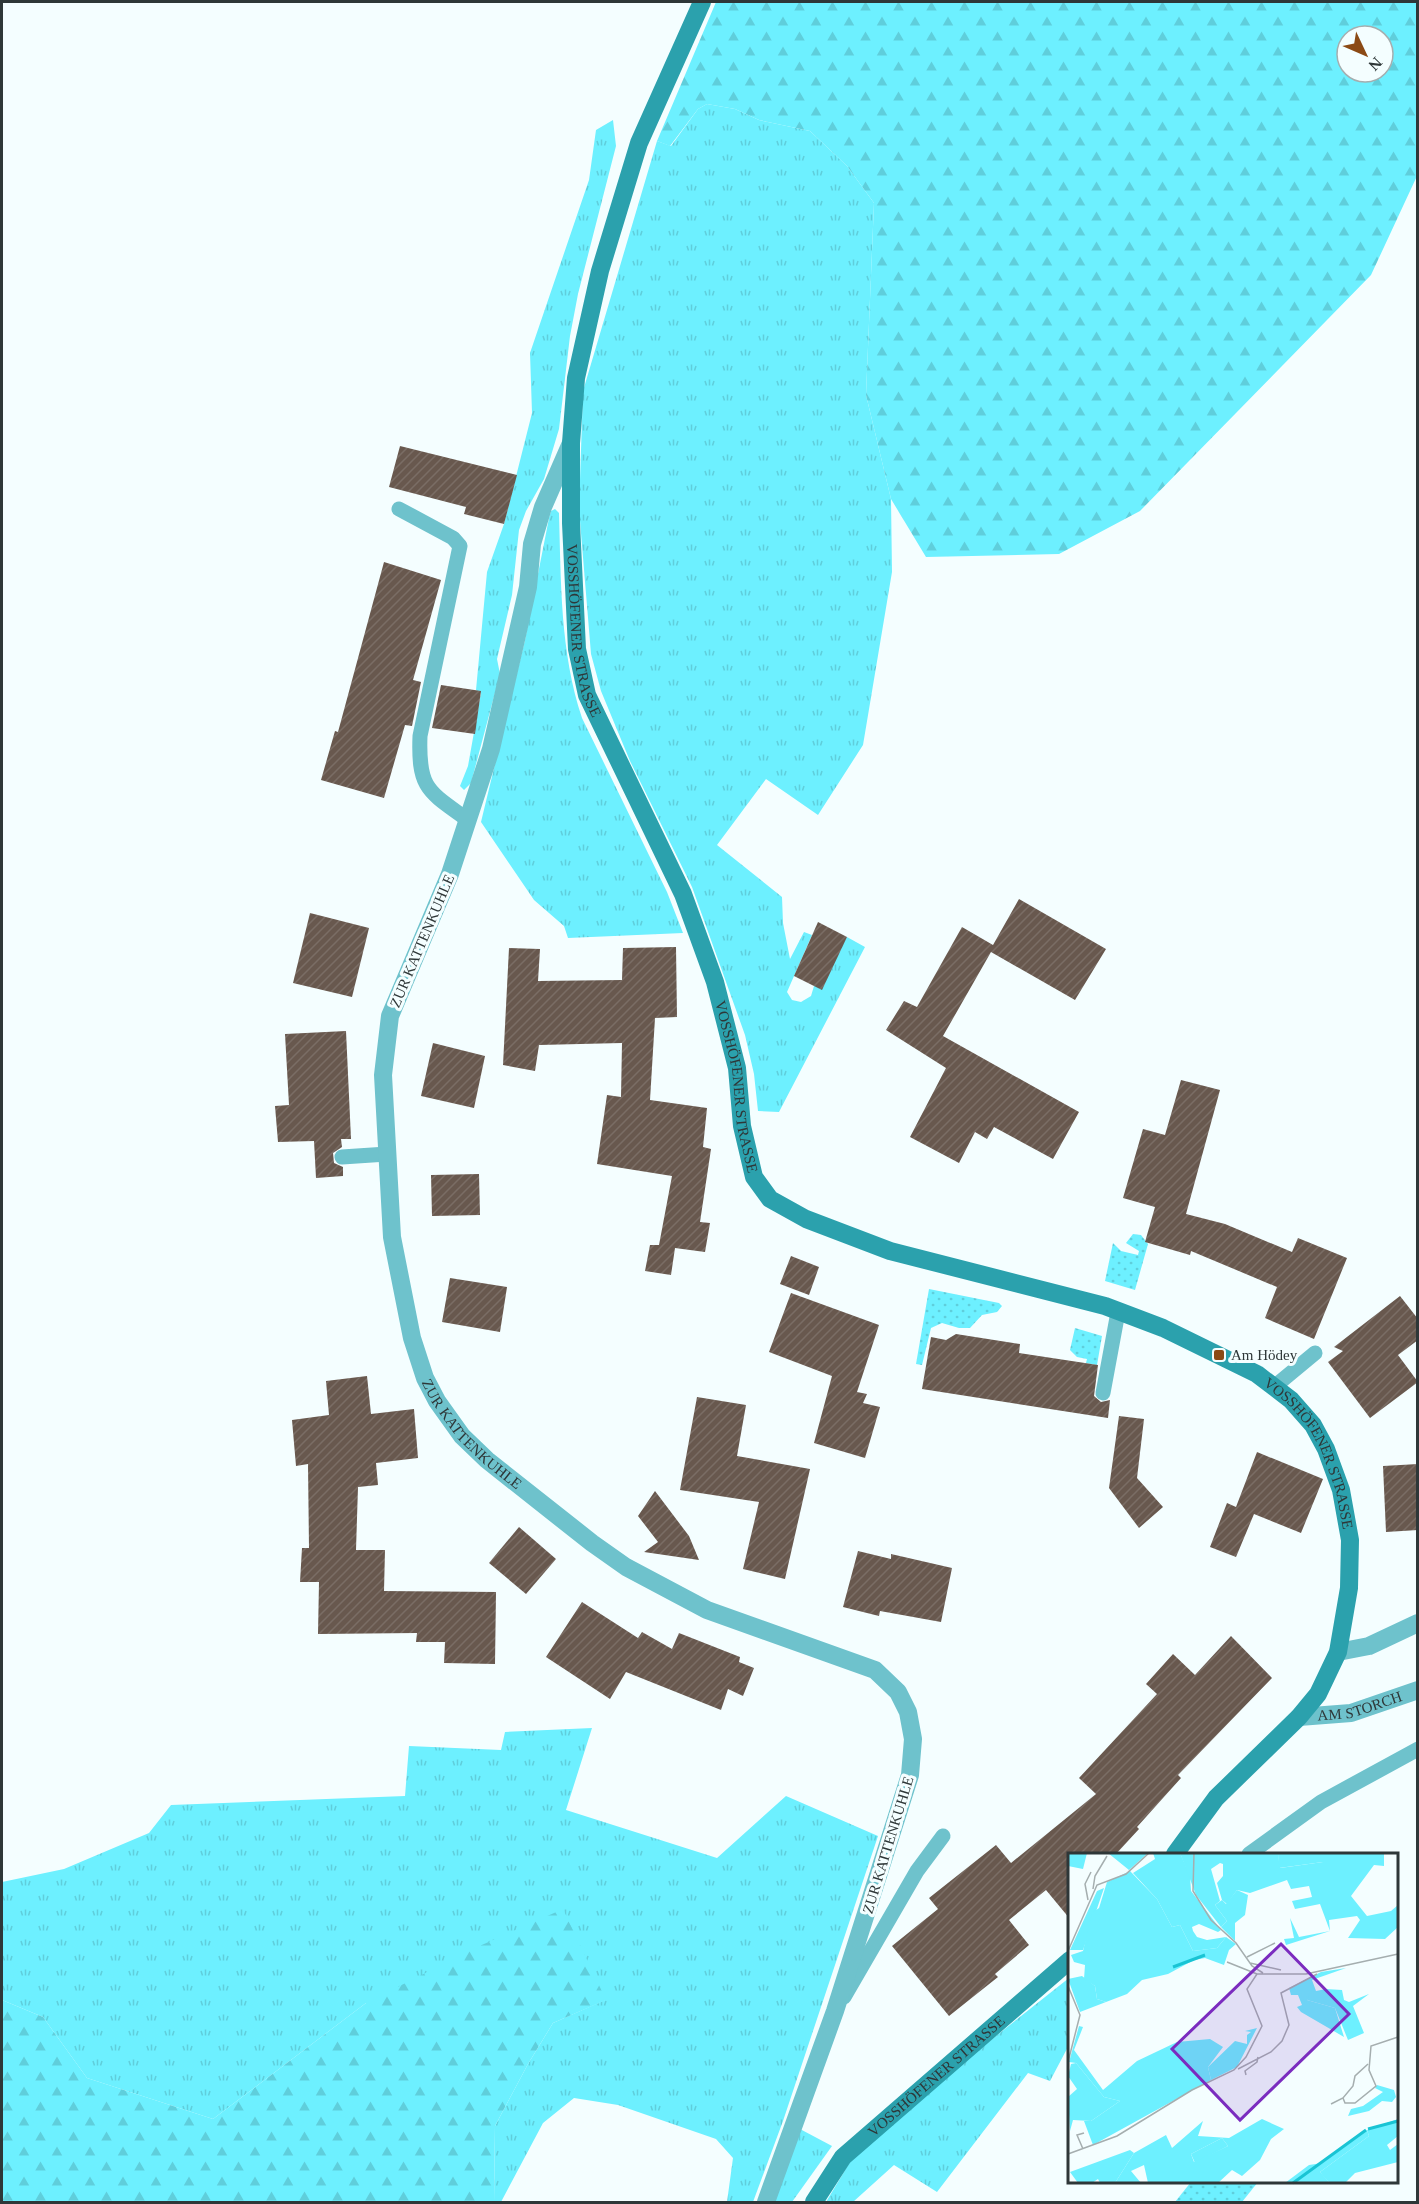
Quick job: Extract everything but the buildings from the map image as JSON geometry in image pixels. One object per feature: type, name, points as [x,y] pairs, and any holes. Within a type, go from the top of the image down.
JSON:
[{"type":"street","name":"VOSSHÖFENER STRASSE","points":[[702,2],[639,143],[600,271],[576,378],[571,442],[571,524],[577,649],[587,695],[682,894],[715,982],[737,1068],[742,1126],[754,1177],[770,1198],[806,1220],[869,1243],[1118,1312],[1163,1328],[1257,1374],[1291,1400],[1313,1425],[1326,1449],[1341,1490],[1350,1539],[1349,1588],[1338,1652],[1318,1694],[1299,1717],[1216,1798],[1176,1853]]},
{"type":"street","name":"ZUR KATTENKUHLE","points":[[571,442],[543,507],[535,535],[528,587],[491,749],[450,874],[390,1016],[383,1075],[392,1237],[412,1338],[426,1378],[437,1401],[462,1436],[488,1460],[592,1544],[626,1567],[707,1610],[875,1670],[898,1692],[908,1712],[913,1739],[910,1774],[835,2011],[766,2202]]},
{"type":"street","points":[[1338,1652],[1368,1646],[1418,1623]]},
{"type":"street","name":"AM STORCH","points":[[1299,1717],[1351,1713],[1418,1690]]},
{"type":"street","name":"VOSSHÖFENER STRASSE","points":[[814,2202],[843,2157],[1068,1962]]},
{"type":"lane","points":[[399,509],[453,538],[459,546],[420,736],[419,764],[429,792],[468,820]]},
{"type":"lane","points":[[342,1157],[387,1154]]},
{"type":"lane","points":[[1103,1393],[1118,1312]]},
{"type":"lane","points":[[1274,1387],[1316,1353]]},
{"type":"lane","points":[[1251,1853],[1321,1802],[1418,1749]]},
{"type":"lane","points":[[835,2011],[917,1871],[943,1836]]},
{"type":"green space","points":[[716,2],[1417,2],[1417,176],[1371,275],[1140,511],[1059,554],[926,557],[891,499],[866,395],[874,203],[847,166],[810,131],[759,120],[735,109],[707,104],[698,109],[670,146],[657,141]]},
{"type":"green space","points":[[707,104],[735,109],[759,120],[810,131],[847,166],[874,203],[866,395],[891,499],[892,572],[863,745],[818,815],[766,779],[717,845],[782,897],[783,923],[790,959],[804,932],[812,935],[787,992],[792,1000],[801,1002],[811,996],[814,986],[847,937],[865,947],[779,1112],[758,1111],[754,1074],[745,1035],[692,887],[630,761],[601,691],[591,654],[579,509],[583,391],[657,141],[671,146],[698,109]]},
{"type":"green space","points":[[613,120],[616,146],[578,294],[570,336],[559,429],[544,479],[526,511],[519,530],[512,595],[497,659],[500,674],[471,783],[464,790],[460,786],[468,766],[481,693],[476,690],[487,572],[504,524],[532,413],[530,353],[589,180],[596,130]]},
{"type":"green space","points":[[555,509],[559,513],[561,591],[569,668],[582,718],[667,892],[683,933],[568,938],[564,926],[534,900],[481,822],[525,640],[549,518],[551,511]]},
{"type":"green space","points":[[1133,1234],[1141,1235],[1148,1244],[1135,1290],[1105,1281],[1113,1243],[1121,1251],[1138,1255],[1139,1251],[1126,1243]]},
{"type":"green space","points":[[929,1289],[999,1303],[1002,1306],[997,1312],[982,1315],[970,1328],[959,1328],[942,1323],[931,1328],[922,1365],[916,1364]]},
{"type":"green space","points":[[1075,1328],[1102,1336],[1097,1365],[1086,1363],[1087,1359],[1077,1357],[1070,1350]]},
{"type":"green space","points":[[592,1728],[566,1810],[717,1858],[786,1796],[878,1836],[783,2121],[753,2202],[727,2202],[733,2158],[716,2139],[618,2105],[574,2098],[543,2123],[501,2202],[494,2202],[495,2126],[528,2064],[553,2023],[605,2000],[366,2003],[213,2119],[87,2078],[43,2017],[2,2000],[2,1882],[64,1869],[149,1833],[171,1805],[405,1796],[409,1746],[501,1750],[505,1732]]},
{"type":"green space","points":[[563,1909],[606,2000],[553,2023],[528,2064],[495,2126],[494,2202],[2,2202],[2,2000],[43,2017],[87,2078],[213,2119],[366,2003],[475,1948]]},
{"type":"green space","points":[[1068,1979],[1068,2047],[1050,2081],[1028,2073],[937,2192],[894,2165],[853,2202],[826,2202],[853,2157],[957,2067]]},
{"type":"green space","points":[[800,2129],[832,2146],[792,2202],[772,2202]]},
{"type":"green space","points":[[1190,2183],[1257,2183],[1242,2202],[1175,2202]]},
{"type":"place","name":"Am Hödey","points":[[1219,1355]]}]
